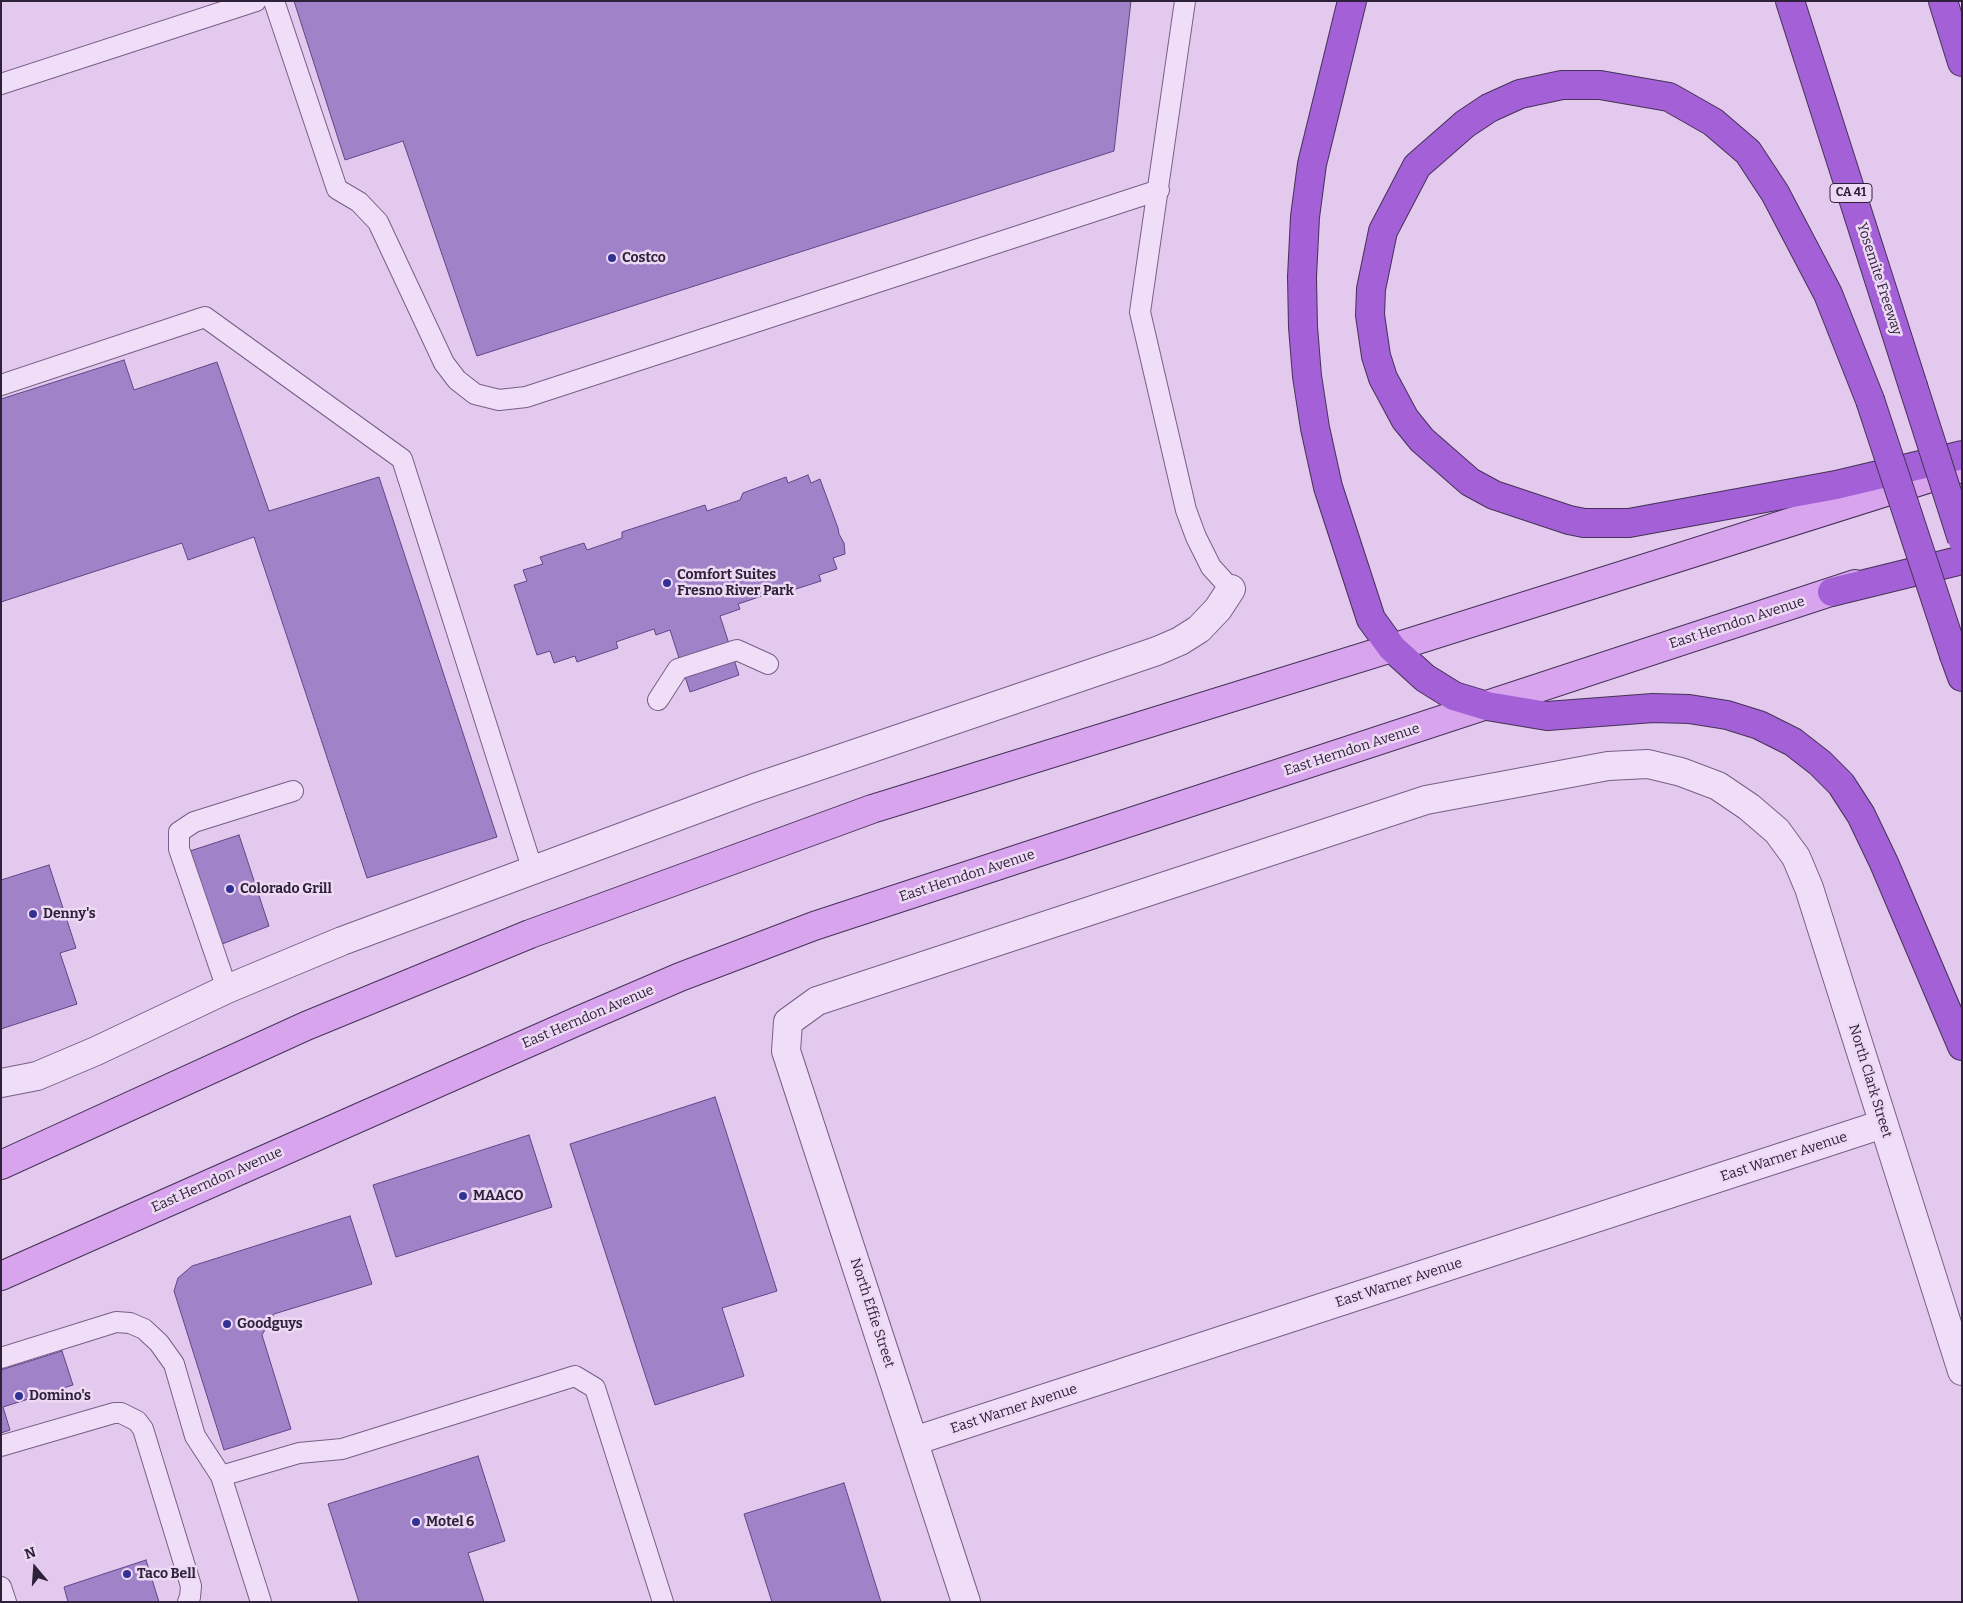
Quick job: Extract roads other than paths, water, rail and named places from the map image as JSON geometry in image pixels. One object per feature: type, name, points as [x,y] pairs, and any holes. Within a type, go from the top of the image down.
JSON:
[{"type":"highway","points":[[1352,1],[1312,164],[1305,217],[1302,277],[1303,328],[1307,376],[1315,428],[1328,488],[1371,619],[1392,648],[1425,678],[1454,696],[1487,706],[1547,716],[1653,708],[1689,709],[1727,715],[1759,725],[1793,742],[1820,763],[1840,784],[1861,815],[1884,863],[1962,1046]]},
{"type":"highway","name":"Yosemite Freeway","points":[[1790,1],[1962,539]]},
{"type":"highway","points":[[1942,1],[1962,62]]},
{"type":"highway","points":[[1958,666],[1870,400],[1828,294],[1776,193],[1748,152],[1713,122],[1669,97],[1600,85],[1562,85],[1520,94],[1489,108],[1465,124],[1417,166],[1383,231],[1371,289],[1370,315],[1376,356],[1383,378],[1405,418],[1422,440],[1470,482],[1494,495],[1569,520],[1584,523],[1629,523],[1827,487],[1962,455]]},
{"type":"highway","points":[[1832,592],[1962,560]]},
{"type":"main road","points":[[1,1165],[306,1026],[540,930],[872,809],[1392,648],[1962,468]]},
{"type":"main road","name":"East Herndon Avenue","points":[[1,1276],[543,1036],[689,974],[814,926],[1962,550]]},
{"type":"street","points":[[1,1083],[37,1076],[96,1052],[227,989],[342,941],[754,788],[1157,651],[1180,641],[1199,629],[1218,609],[1231,589]]},
{"type":"street","name":"North Clark Street","points":[[788,1022],[817,1001],[1426,800],[1608,766],[1648,764],[1681,772],[1718,786],[1749,807],[1777,831],[1796,856],[1809,888],[1962,1371]]},
{"type":"street","name":"North Effie Street","points":[[788,1022],[786,1051],[966,1602]]},
{"type":"street","name":"East Warner Avenue","points":[[914,1441],[1883,1124]]},
{"type":"lane","points":[[1,84],[256,1]]},
{"type":"lane","points":[[274,1],[337,189],[358,202],[378,222],[444,363],[457,380],[475,394],[499,400],[526,398],[1159,190]]},
{"type":"lane","points":[[1185,1],[1140,312],[1186,510],[1196,537],[1211,567],[1231,589]]},
{"type":"lane","points":[[1,385],[204,317],[402,459],[534,871]]},
{"type":"lane","points":[[658,700],[678,669],[737,650],[768,664]]},
{"type":"lane","points":[[227,989],[180,849],[179,832],[194,822],[293,791]]},
{"type":"lane","points":[[1,1358],[116,1322],[130,1323],[144,1329],[159,1343],[174,1364],[195,1436],[221,1476],[261,1602]]},
{"type":"lane","points":[[221,1476],[299,1453],[342,1449],[575,1376],[595,1388],[663,1602]]},
{"type":"lane","points":[[1,1446],[114,1413],[121,1413],[137,1421],[143,1428],[191,1586],[188,1602]]},
{"type":"lane","points":[[1,1587],[6,1602]]},
{"type":"place","name":"Costco","points":[[612,258]]},
{"type":"place","name":"Comfort Suites Fresno River Park","points":[[667,583]]},
{"type":"place","name":"Colorado Grill","points":[[230,889]]},
{"type":"place","name":"Denny's","points":[[33,914]]},
{"type":"place","name":"MAACO","points":[[463,1196]]},
{"type":"place","name":"Goodguys","points":[[227,1324]]},
{"type":"place","name":"Domino's","points":[[19,1396]]},
{"type":"place","name":"Motel 6","points":[[416,1522]]},
{"type":"place","name":"Taco Bell","points":[[127,1574]]}]
